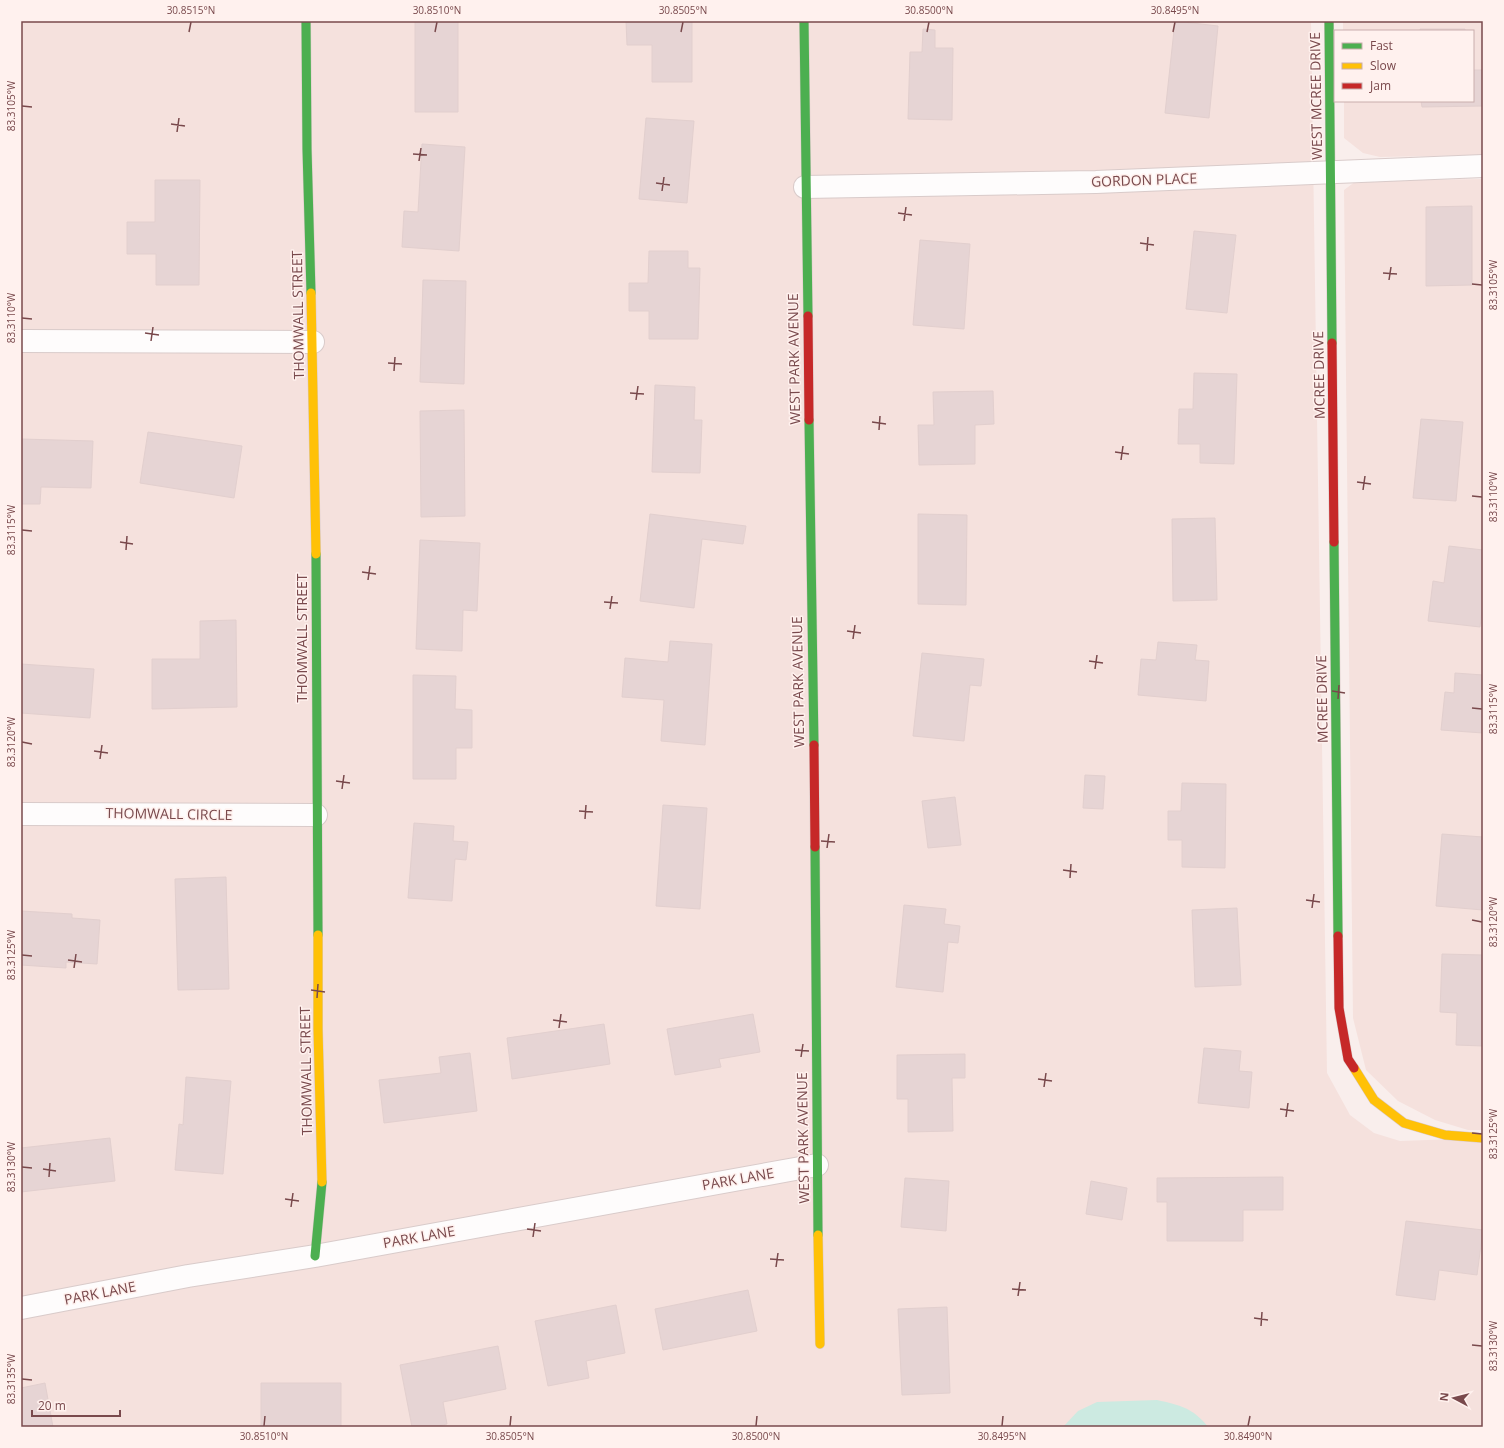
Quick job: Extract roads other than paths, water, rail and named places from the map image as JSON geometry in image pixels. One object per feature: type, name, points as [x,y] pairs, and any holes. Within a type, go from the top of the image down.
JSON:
[{"type":"street","name":"THOMWALL STREET","points":[[306,21],[307,149],[313,342],[316,560],[318,1029],[322,1179],[315,1256]]},
{"type":"street","name":"WEST PARK AVENUE","points":[[804,21],[820,1344]]},
{"type":"street","name":"WEST MCREE DRIVE","points":[[1328,21],[1330,172]]},
{"type":"street","name":"GORDON PLACE","points":[[805,187],[1096,182],[1483,166]]},
{"type":"street","name":"MCREE DRIVE","points":[[1330,172],[1339,1008],[1348,1059],[1374,1100],[1404,1123],[1445,1135],[1483,1138]]},
{"type":"street","points":[[21,341],[313,342]]},
{"type":"street","name":"THOMWALL CIRCLE","points":[[21,814],[316,816]]},
{"type":"street","name":"PARK LANE","points":[[21,1308],[188,1276],[315,1256],[817,1165]]}]
